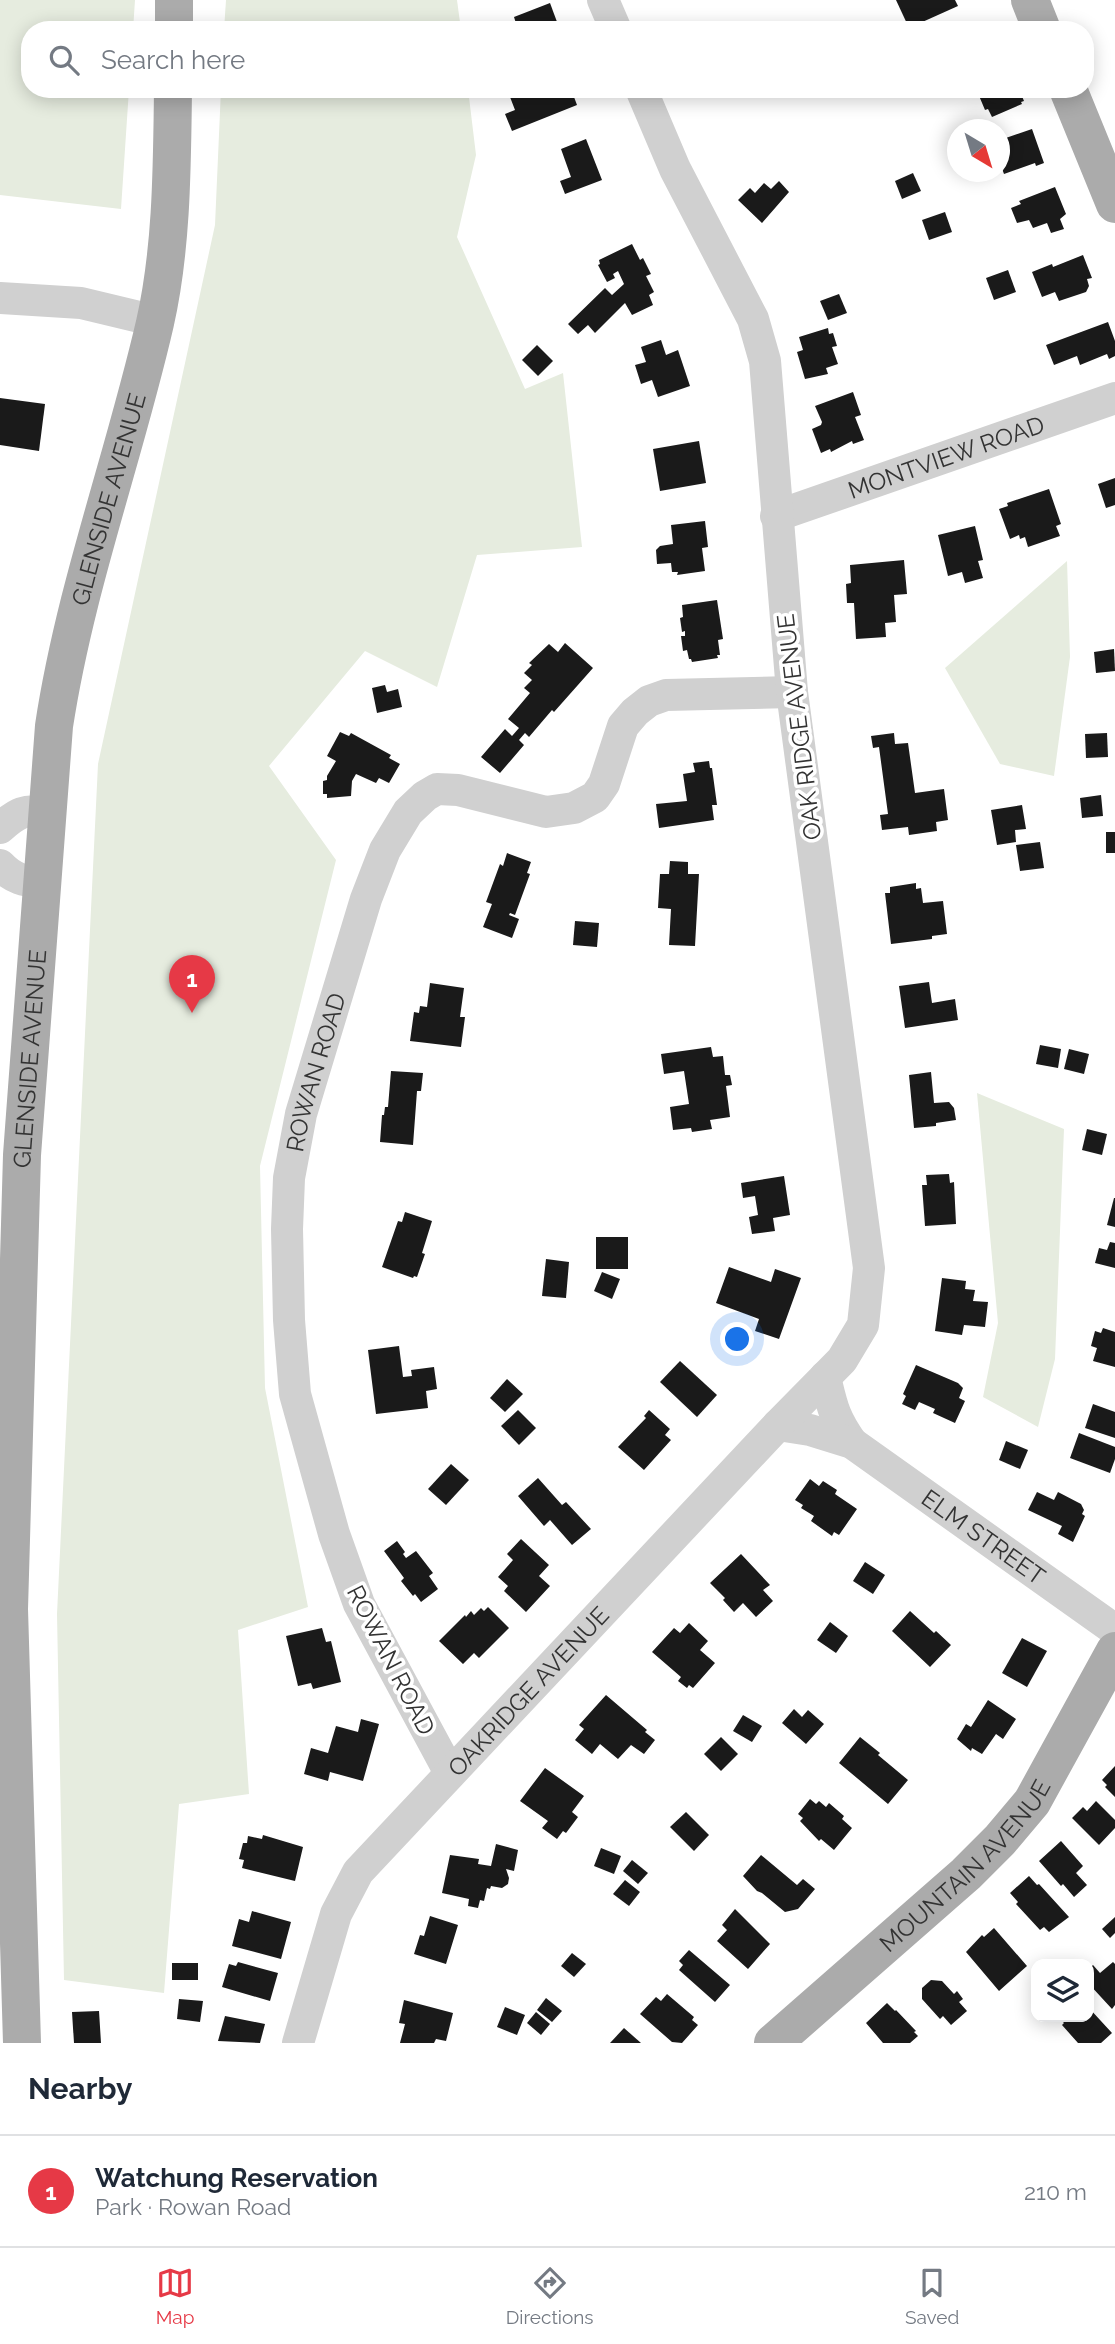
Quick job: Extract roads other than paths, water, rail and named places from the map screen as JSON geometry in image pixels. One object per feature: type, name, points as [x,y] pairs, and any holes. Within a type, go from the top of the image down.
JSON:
[{"type":"main road","points":[[174,0],[174,21]]},
{"type":"main road","points":[[1030,0],[1038,21]]},
{"type":"main road","name":"GLENSIDE AVENUE","points":[[22,2043],[7,1757],[11,1154],[43,883],[54,726],[75,616],[156,321],[172,181],[173,98]]},
{"type":"main road","points":[[1072,98],[1115,204]]},
{"type":"main road","name":"MOUNTAIN AVENUE","points":[[773,2043],[966,1874],[1000,1840],[1032,1802],[1115,1651]]},
{"type":"street","points":[[604,0],[612,21]]},
{"type":"street","name":"OAK RIDGE AVENUE","points":[[645,98],[675,169],[754,319],[765,361],[792,692],[869,1268],[863,1325],[842,1360],[825,1377]]},
{"type":"street","points":[[0,298],[81,303],[156,321]]},
{"type":"street","name":"MONTVIEW ROAD","points":[[776,516],[1115,398]]},
{"type":"street","name":"ROWAN ROAD","points":[[450,1773],[359,1604],[334,1534],[295,1394],[289,1320],[289,1178],[300,1114],[366,899],[385,850],[408,812],[437,789],[458,790],[546,812],[574,808],[595,797],[604,784],[622,726],[649,701],[666,695],[792,692]]},
{"type":"street","points":[[0,828],[14,816],[32,810],[48,813]]},
{"type":"street","points":[[0,864],[10,876],[43,883]]},
{"type":"street","name":"OAKRIDGE AVENUE","points":[[298,2043],[336,1914],[358,1872],[825,1377]]},
{"type":"street","name":"ELM STREET","points":[[825,1377],[832,1409],[852,1443]]},
{"type":"street","name":"ELM STREET","points":[[778,1425],[810,1430],[852,1443],[1115,1630]]},
{"type":"place","name":"Watchung Reservation","points":[[192,1013]]}]
